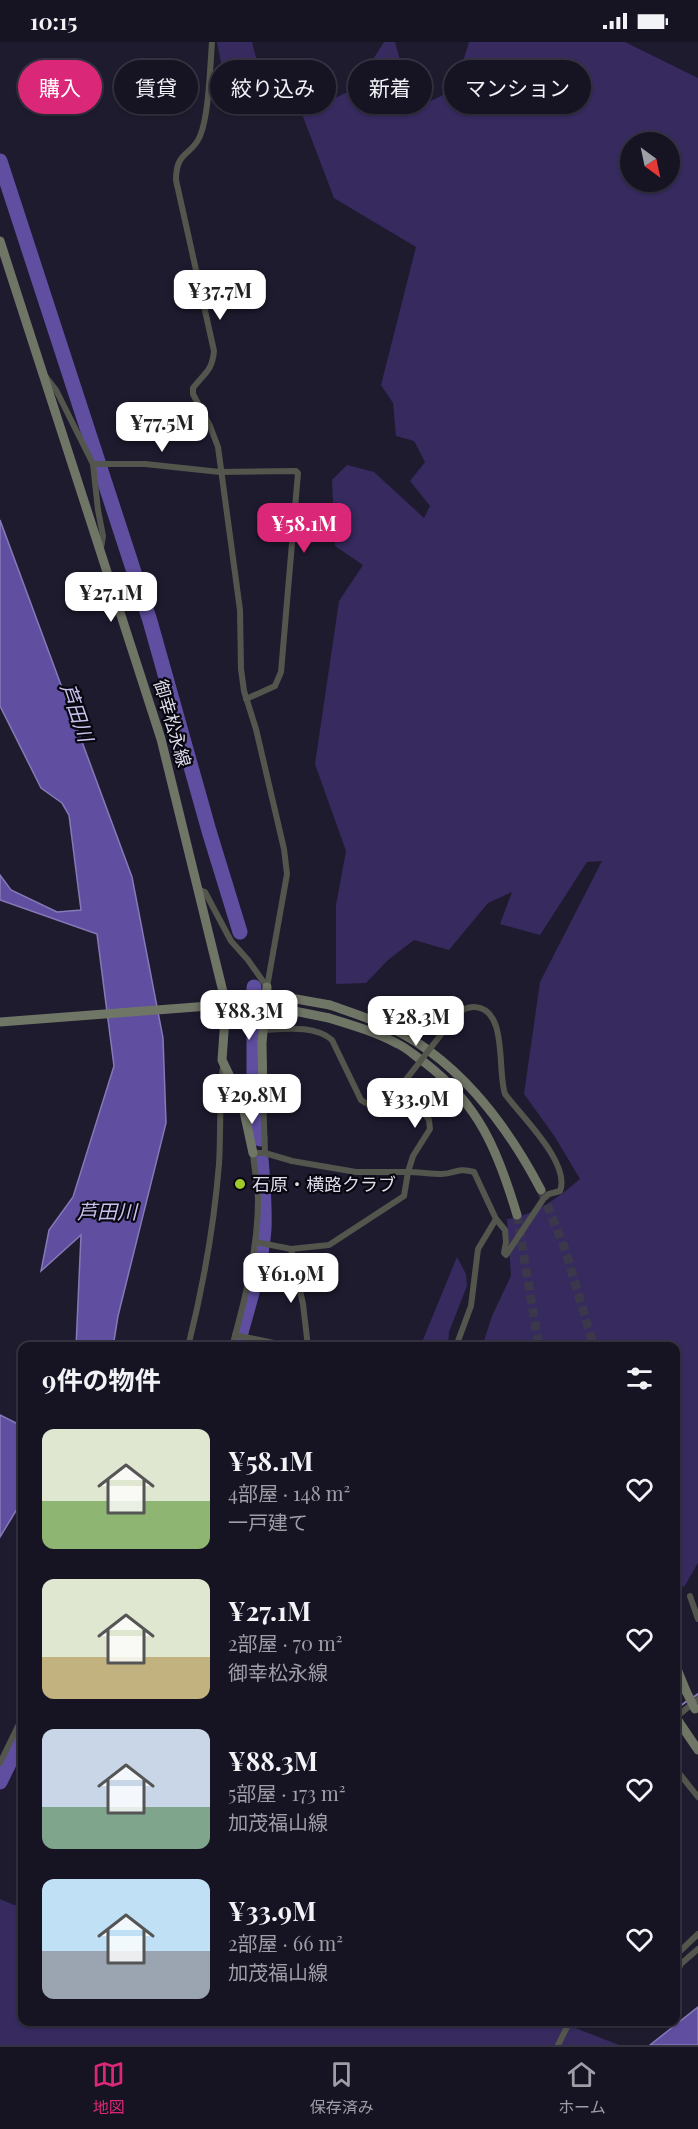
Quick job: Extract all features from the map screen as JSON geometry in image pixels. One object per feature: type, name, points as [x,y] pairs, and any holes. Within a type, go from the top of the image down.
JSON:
[{"type":"main road","name":"御幸松永線","points":[[0,241],[161,739],[226,1004],[221,1053],[223,1067]]},
{"type":"main road","points":[[242,1102],[256,1101],[263,1096],[267,987]]},
{"type":"main road","points":[[0,1022],[209,1006],[249,999],[296,999],[330,1005],[383,1024],[412,1040],[468,1085],[504,1127],[523,1155],[541,1190]]},
{"type":"main road","points":[[226,1004],[250,1010],[294,1011],[329,1018],[371,1031],[400,1045],[433,1069],[481,1122],[503,1170],[517,1215]]},
{"type":"main road","points":[[223,1067],[242,1102],[253,1153]]},
{"type":"main road","points":[[680,1676],[697,1708]]},
{"type":"main road","points":[[680,1725],[698,1750]]},
{"type":"street","points":[[212,42],[204,123],[200,139],[180,159],[176,170],[176,180],[214,351],[213,363],[207,374],[193,388],[193,394],[218,447],[240,610],[241,669],[246,699],[256,729],[281,838],[287,874],[267,987]]},
{"type":"street","points":[[44,374],[56,390],[97,464],[98,510],[103,536],[101,549]]},
{"type":"street","points":[[97,464],[146,464],[220,472],[296,471],[299,477],[281,672],[275,686],[246,699]]},
{"type":"street","points":[[197,889],[206,892],[231,940],[267,987]]},
{"type":"street","points":[[233,1342],[260,1243],[253,1153],[265,1153],[292,1161],[356,1172],[445,1174],[452,1170],[464,1169],[474,1172],[496,1219],[505,1230],[504,1253],[506,1255],[544,1198],[560,1191],[563,1184],[562,1173],[553,1154],[504,1094],[498,1034],[492,1016],[486,1009],[470,1006],[461,1011],[408,1077],[383,1105],[377,1107],[362,1100],[332,1040],[324,1033],[292,1029],[264,1030]]},
{"type":"street","points":[[189,1342],[200,1300],[212,1232],[219,1163],[223,1067]]},
{"type":"street","points":[[260,1243],[291,1249],[328,1245],[404,1196],[413,1155],[429,1129],[429,1120],[425,1114],[395,1091]]},
{"type":"street","points":[[263,1096],[265,1153]]},
{"type":"street","points":[[458,1342],[471,1306],[478,1249],[496,1219]]},
{"type":"street","points":[[291,1249],[303,1304],[307,1342]]},
{"type":"street","points":[[235,1335],[269,1342]]},
{"type":"street","points":[[690,1596],[698,1619]]},
{"type":"street","points":[[680,1717],[697,1708]]},
{"type":"street","points":[[0,1763],[18,1726]]},
{"type":"street","points":[[14,1735],[18,1736]]},
{"type":"street","points":[[680,1774],[698,1797]]},
{"type":"street","points":[[680,1951],[698,1934]]},
{"type":"street","points":[[680,1964],[698,1948]]},
{"type":"street","points":[[558,2045],[568,2026]]},
{"type":"shaded area","points":[[217,42],[252,42],[257,60],[221,60]]},
{"type":"shaded area","points":[[384,42],[395,42],[400,60],[373,60]]},
{"type":"shaded area","points":[[469,42],[625,42],[698,78],[698,1563],[684,1587],[680,1585],[680,1342],[484,1342],[492,1316],[511,1276],[507,1219],[528,1214],[555,1199],[580,1179],[555,1137],[524,1094],[540,982],[602,861],[587,862],[540,935],[500,924],[512,892],[488,903],[449,950],[414,940],[388,960],[366,983],[336,984],[336,905],[346,851],[315,764],[339,601],[363,565],[335,546],[332,480],[347,465],[374,472],[424,518],[430,506],[410,481],[425,462],[414,441],[396,436],[393,403],[381,385],[416,247],[334,198],[302,114],[336,114],[336,98],[348,92],[348,114],[432,114],[432,100],[444,93],[444,114],[591,114],[591,60],[463,60]]},
{"type":"shaded area","points":[[457,1257],[466,1274],[467,1286],[449,1332],[448,1342],[422,1342]]},
{"type":"shaded area","points":[[0,1899],[18,1904],[18,2026],[570,2026],[619,2045],[0,2045]]},
{"type":"water","name":"芦田川","points":[[0,520],[132,877],[163,1038],[166,1123],[118,1316],[114,1342],[76,1342],[81,1235],[41,1271],[49,1230],[73,1197],[114,1066],[97,934],[0,900],[0,875],[11,890],[57,912],[81,910],[69,815],[62,803],[41,788],[0,706]]},
{"type":"water","points":[[0,1415],[18,1424],[18,1508],[0,1537]]},
{"type":"water","points":[[698,2007],[698,2045],[650,2045],[674,2026],[680,2026],[680,2021]]},
{"type":"waterway","points":[[0,161],[150,621],[240,932]]},
{"type":"waterway","points":[[254,987],[254,1092]]},
{"type":"waterway","points":[[255,1108],[260,1139]]},
{"type":"waterway","points":[[238,1342],[260,1259],[264,1229],[261,1159]]},
{"type":"waterway","points":[[692,1698],[698,1694]]},
{"type":"waterway","points":[[680,1706],[687,1701]]},
{"type":"waterway","points":[[0,1782],[18,1745]]},
{"type":"tunnel","points":[[542,1192],[565,1249],[593,1342]]},
{"type":"tunnel","points":[[517,1215],[538,1342]]},
{"type":"place","name":"石原・横路クラブ","points":[[240,1184]]}]
